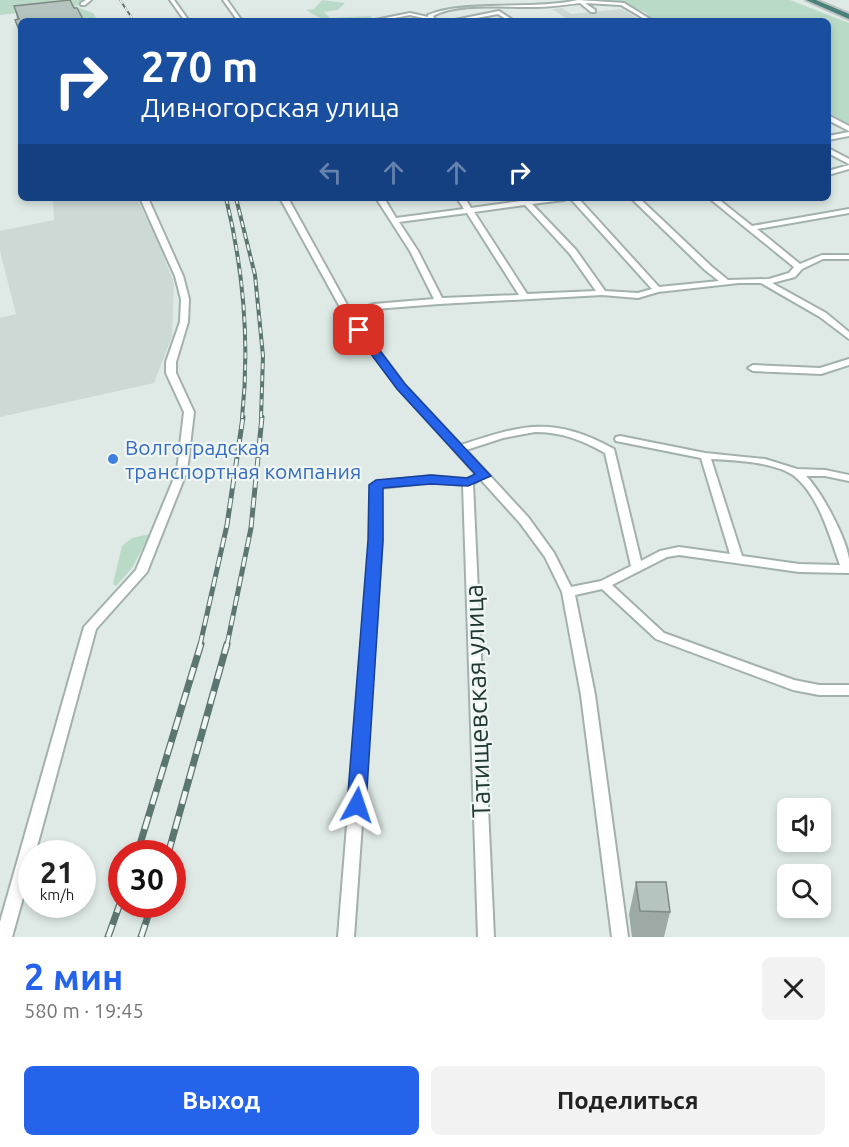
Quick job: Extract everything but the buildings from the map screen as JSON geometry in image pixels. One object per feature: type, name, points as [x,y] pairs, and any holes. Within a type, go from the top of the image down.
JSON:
[{"type":"highway","points":[[810,0],[849,17]]},
{"type":"street","points":[[83,4],[89,0]]},
{"type":"street","points":[[172,0],[185,18]]},
{"type":"street","points":[[225,0],[238,18]]},
{"type":"street","points":[[371,16],[591,0]]},
{"type":"street","points":[[580,1],[593,11]]},
{"type":"street","points":[[580,1],[622,4],[646,18]]},
{"type":"street","points":[[468,18],[532,6]]},
{"type":"street","points":[[432,18],[431,14],[439,10]]},
{"type":"street","points":[[499,12],[508,18]]},
{"type":"street","points":[[410,14],[425,18]]},
{"type":"street","points":[[384,18],[391,16]]},
{"type":"street","points":[[831,119],[849,129]]},
{"type":"street","points":[[831,137],[849,134]]},
{"type":"street","points":[[831,152],[849,162]]},
{"type":"street","points":[[831,172],[849,167]]},
{"type":"street","points":[[3,937],[90,627],[141,572],[182,471],[189,412],[171,373],[171,362],[184,322],[185,299],[179,276],[145,201]]},
{"type":"street","points":[[286,201],[348,316],[401,386],[525,520],[550,556],[568,591],[588,695],[620,937]]},
{"type":"street","points":[[382,201],[414,251],[439,301]]},
{"type":"street","points":[[463,201],[471,210],[525,296]]},
{"type":"street","points":[[394,220],[519,201]]},
{"type":"street","points":[[525,201],[573,252],[602,293]]},
{"type":"street","points":[[577,201],[657,290]]},
{"type":"street","points":[[638,201],[708,268],[727,283]]},
{"type":"street","points":[[717,201],[799,267]]},
{"type":"street","points":[[751,228],[849,211]]},
{"type":"street","points":[[348,316],[374,307],[439,301],[602,293],[638,296],[657,290],[762,281],[792,275],[799,267],[822,257],[849,257]]},
{"type":"street","points":[[762,281],[823,315],[849,336]]},
{"type":"street","points":[[753,368],[821,371],[849,362]]},
{"type":"street","points":[[459,449],[509,432],[551,428],[573,432],[610,451],[637,568]]},
{"type":"street","points":[[620,439],[705,456],[753,460],[795,472],[825,473],[849,478]]},
{"type":"street","points":[[705,456],[736,557]]},
{"type":"street","points":[[568,591],[604,584],[664,554],[678,551],[736,557],[799,568],[848,569],[822,505],[795,472]]},
{"type":"street","points":[[345,937],[375,552],[376,485],[431,479],[468,482],[484,476]]},
{"type":"street","name":"Татищевская улица","points":[[468,482],[486,937]]},
{"type":"street","points":[[604,584],[660,636],[793,685],[819,690],[849,690]]},
{"type":"shaded area","points":[[562,8],[571,14],[622,9],[637,18],[566,18],[552,9]]},
{"type":"shaded area","points":[[53,201],[138,201],[153,230],[174,283],[172,336],[154,383],[0,417],[0,318],[16,314],[0,251],[0,231],[54,220]]},
{"type":"green space","points":[[0,0],[93,0],[90,4],[74,6],[93,13],[96,18],[84,18],[71,13],[59,12],[0,15]]},
{"type":"green space","points":[[322,0],[345,3],[338,10],[324,12],[330,18],[320,18],[306,10],[314,9]]},
{"type":"green space","points":[[613,0],[790,0],[849,23],[849,124],[831,114],[831,18],[650,18],[647,13]]},
{"type":"green space","points":[[370,16],[372,18],[330,18]]},
{"type":"green space","points":[[150,534],[132,568],[116,586],[113,584],[122,546],[132,538]]},
{"type":"railway","points":[[120,0],[132,18]]},
{"type":"railway","points":[[227,201],[237,253],[244,308],[245,362],[242,418]]},
{"type":"railway","points":[[237,201],[255,275],[263,356],[261,418]]},
{"type":"railway","points":[[200,645],[227,525],[243,417]]},
{"type":"railway","points":[[227,645],[251,528],[262,417]]},
{"type":"railway","points":[[141,840],[201,644]]},
{"type":"railway","points":[[172,840],[227,644]]},
{"type":"railway","points":[[108,937],[115,918]]},
{"type":"railway","points":[[141,937],[147,918]]},
{"type":"place","name":"Волгоградская транспортная компания","points":[[113,459]]},
{"type":"route","points":[[357,805],[376,540],[376,485],[431,479],[468,482],[484,476],[401,386],[359,330]]}]
